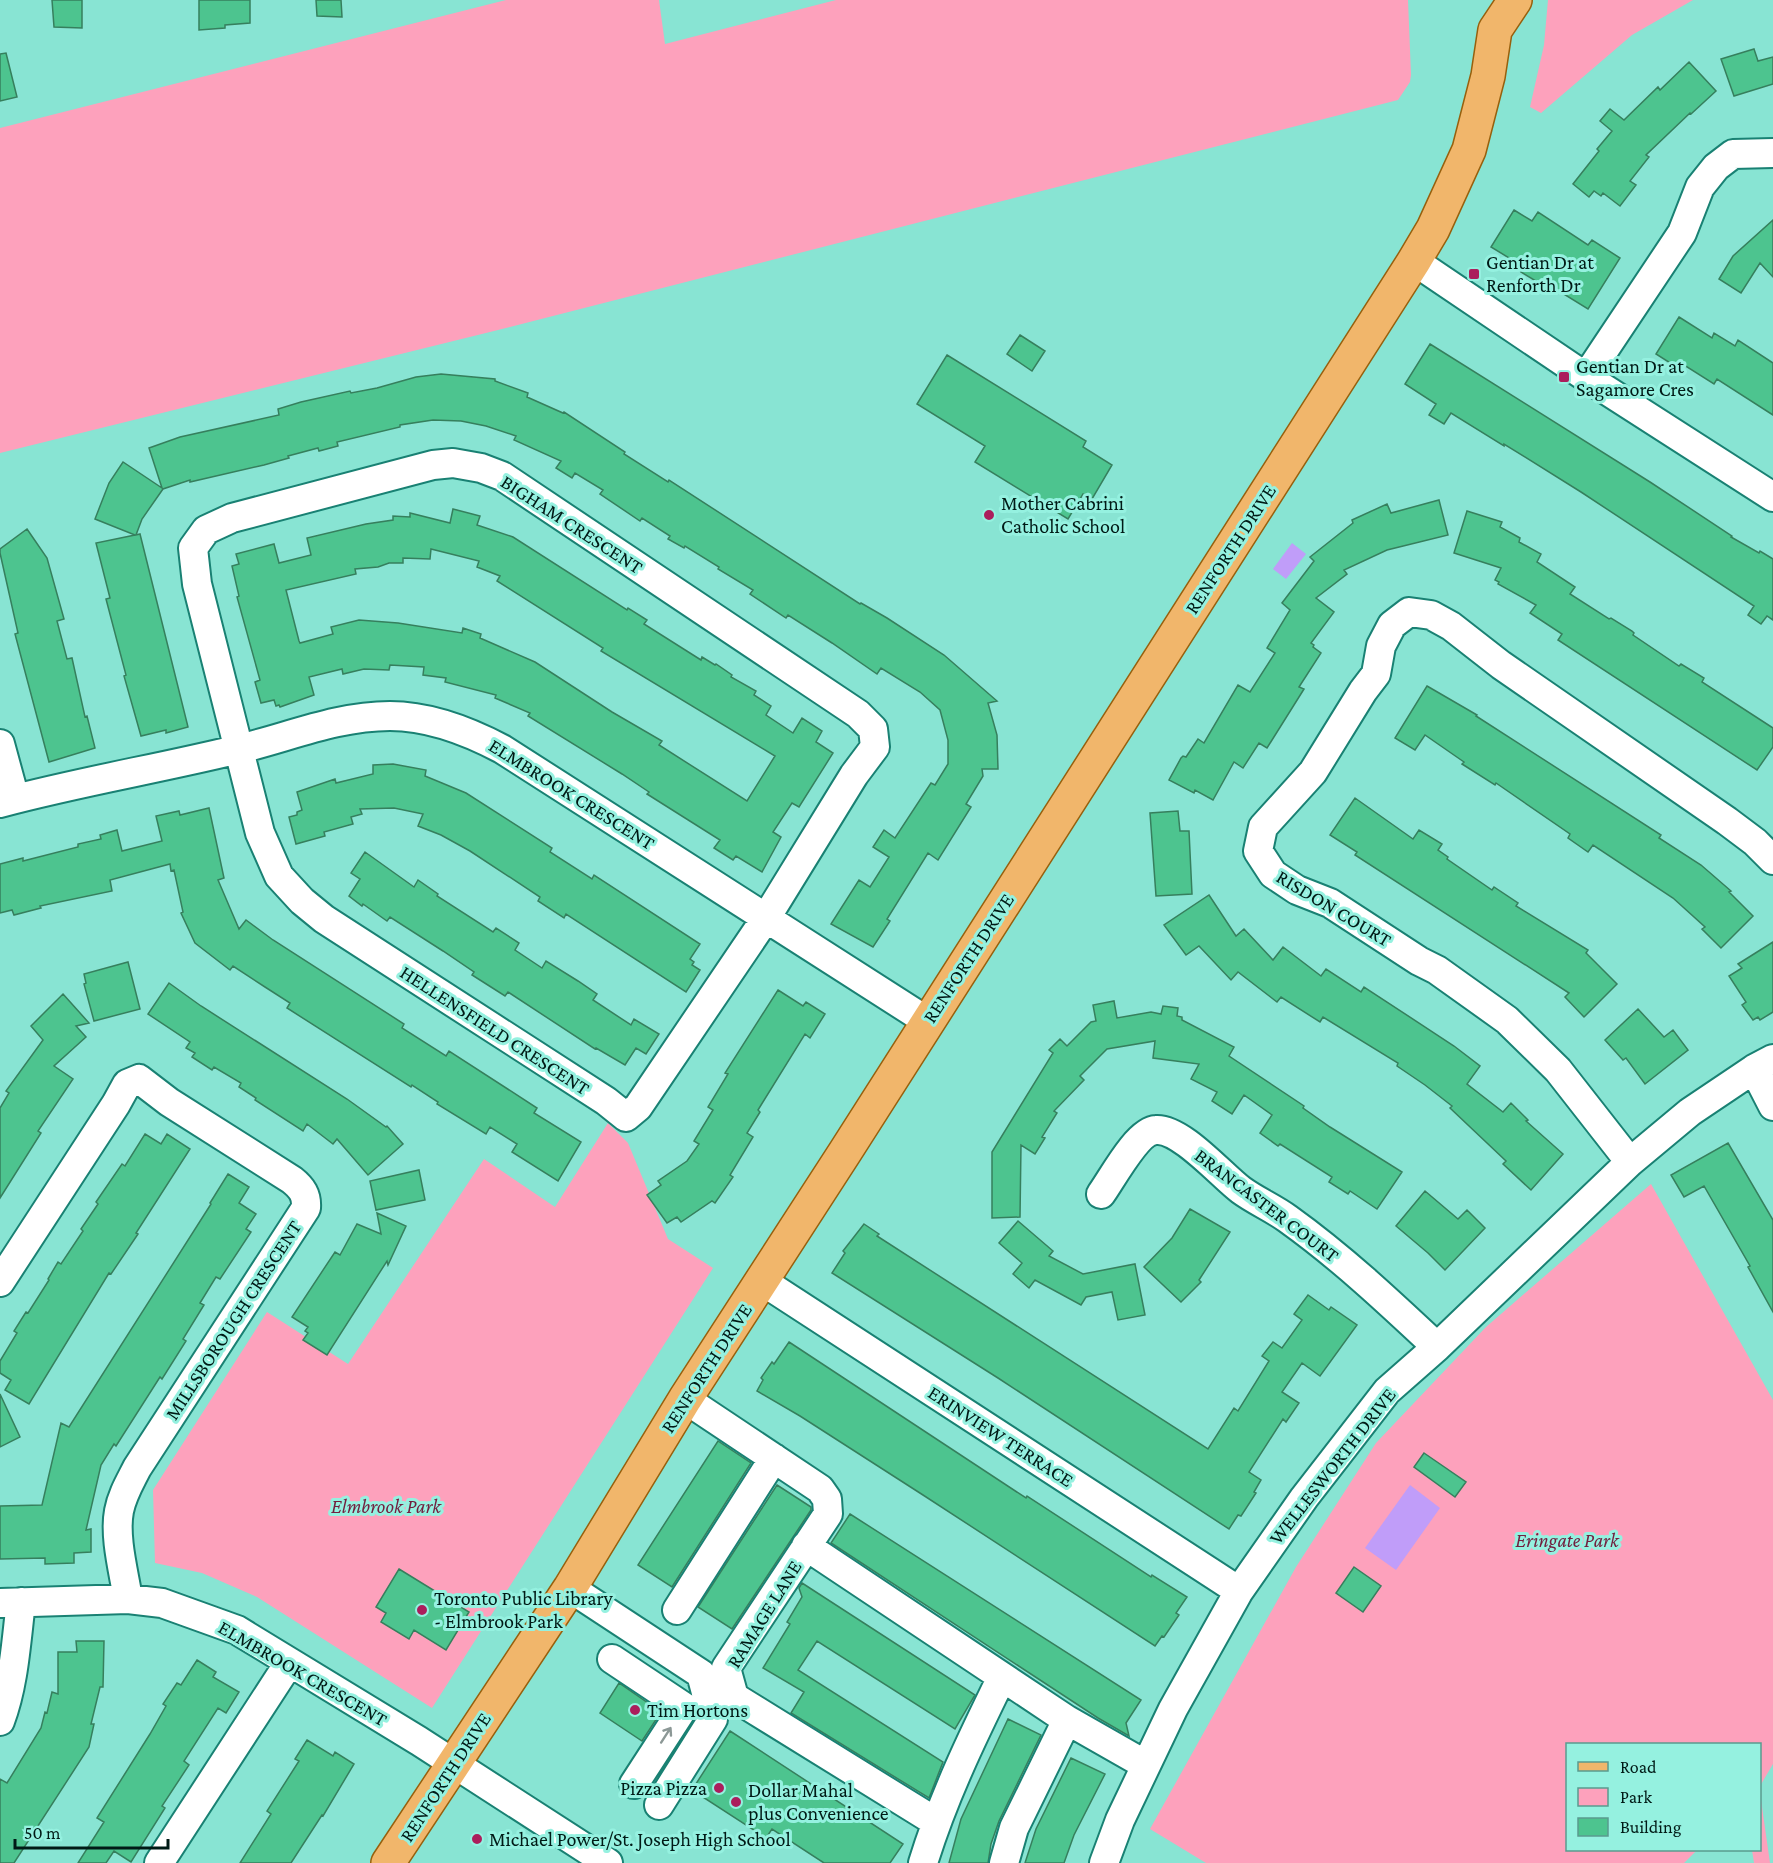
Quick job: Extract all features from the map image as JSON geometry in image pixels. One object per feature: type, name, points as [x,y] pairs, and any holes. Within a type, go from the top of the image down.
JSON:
[{"type":"main road","name":"RENFORTH DRIVE","points":[[388,1863],[570,1588],[685,1399],[1414,261],[1433,229],[1469,150],[1486,85],[1490,15],[1515,0]]},
{"type":"street","points":[[1586,377],[1682,233],[1700,187],[1716,167],[1733,154],[1773,153]]},
{"type":"street","points":[[1414,261],[1586,377],[1773,497]]},
{"type":"street","name":"BIGHAM CRESCENT","points":[[238,750],[197,584],[193,548],[206,530],[232,518],[433,465],[453,463],[481,468],[502,476],[858,714],[873,729],[875,747],[854,775],[766,918]]},
{"type":"street","name":"RISDON COURT","points":[[1630,1162],[1558,1070],[1507,1020],[1437,970],[1419,961],[1330,903],[1297,890],[1273,874],[1258,850],[1263,827],[1313,772],[1376,674],[1381,646],[1392,626],[1409,612],[1431,615],[1451,626],[1510,672],[1727,821],[1755,842],[1773,860]]},
{"type":"street","name":"ELMBROOK CRESCENT","points":[[8,801],[238,750],[330,723],[362,717],[411,717],[479,736],[502,749],[927,1021]]},
{"type":"street","points":[[0,744],[8,801]]},
{"type":"street","name":"HELLENSFIELD CRESCENT","points":[[238,750],[255,806],[260,833],[279,876],[302,901],[324,919],[626,1116],[638,1107],[766,918]]},
{"type":"street","points":[[1763,1064],[1773,1106]]},
{"type":"street","name":"WELLESWORTH DRIVE","points":[[1104,1863],[1120,1820],[1173,1709],[1239,1591],[1304,1498],[1387,1391],[1437,1347],[1630,1162],[1690,1112],[1763,1064]]},
{"type":"street","name":"MILLSBOROUGH CRESCENT","points":[[0,1282],[127,1084],[139,1079],[169,1102],[292,1180],[302,1188],[307,1199],[306,1208],[137,1468],[122,1498],[118,1533],[128,1599]]},
{"type":"street","name":"BRANCASTER COURT","points":[[1101,1194],[1142,1137],[1153,1130],[1166,1131],[1204,1157],[1241,1190],[1285,1217],[1313,1238],[1437,1347]]},
{"type":"street","name":"ERINVIEW TERRACE","points":[[762,1281],[1239,1591]]},
{"type":"street","name":"RAMAGE LANE","points":[[685,1399],[820,1489],[827,1499],[828,1514],[726,1668],[734,1697],[936,1822]]},
{"type":"street","points":[[677,1610],[774,1458]]},
{"type":"street","name":"RAMAGE LANE","points":[[806,1546],[1067,1720],[1146,1765]]},
{"type":"street","points":[[570,1588],[701,1674],[713,1719],[659,1805]]},
{"type":"street","name":"ELMBROOK CRESCENT","points":[[10,1602],[128,1599],[162,1603],[237,1630],[409,1735],[608,1863]]},
{"type":"street","points":[[0,1721],[6,1706],[12,1674],[10,1602]]},
{"type":"street","points":[[612,1659],[684,1707],[634,1784]]},
{"type":"street","points":[[159,1863],[289,1663]]},
{"type":"street","points":[[923,1863],[936,1822],[969,1745],[1002,1677]]},
{"type":"street","points":[[1004,1863],[1014,1828],[1067,1720]]},
{"type":"green space","points":[[506,0],[659,0],[665,44],[836,0],[1408,0],[1411,75],[1410,82],[1398,100],[494,331],[0,453],[0,128]]},
{"type":"green space","points":[[1548,0],[1693,0],[1632,35],[1541,113],[1530,107],[1544,45]]},
{"type":"green space","name":"Elmbrook Park","points":[[608,1123],[628,1143],[668,1239],[713,1268],[432,1708],[257,1597],[202,1573],[155,1563],[153,1490],[267,1312],[348,1364],[484,1159],[555,1207]]},
{"type":"green space","name":"Eringate Park","points":[[1651,1184],[1773,1400],[1773,1764],[1761,1784],[1761,1743],[1566,1743],[1566,1851],[1696,1851],[1684,1863],[1206,1863],[1150,1829],[1296,1567],[1376,1443],[1486,1327]]},
{"type":"green space","points":[[1761,1800],[1770,1863],[1754,1863],[1752,1851],[1761,1851]]},
{"type":"shaded area","points":[[1292,543],[1306,554],[1286,579],[1273,569]]},
{"type":"shaded area","points":[[1410,1485],[1440,1508],[1396,1570],[1365,1548]]},
{"type":"building","points":[[52,0],[82,0],[82,28],[54,27]]},
{"type":"building","points":[[199,0],[250,0],[250,23],[199,30]]},
{"type":"building","points":[[316,0],[341,0],[342,17],[317,16]]},
{"type":"building","points":[[1754,49],[1758,61],[1773,57],[1773,84],[1734,96],[1721,59]]},
{"type":"building","points":[[6,53],[17,97],[0,101],[0,54]]},
{"type":"building","points":[[1689,62],[1716,91],[1646,155],[1649,157],[1630,181],[1636,185],[1620,206],[1603,193],[1601,196],[1594,191],[1589,197],[1573,184],[1612,131],[1600,121],[1610,109],[1624,120],[1658,87],[1660,90]]},
{"type":"building","points":[[1514,210],[1532,221],[1538,212],[1588,245],[1592,240],[1620,258],[1588,309],[1546,283],[1544,286],[1521,272],[1524,267],[1491,247]]},
{"type":"building","points":[[1773,220],[1773,277],[1760,263],[1741,293],[1719,279],[1733,256]]},
{"type":"building","points":[[1679,317],[1712,338],[1714,333],[1735,346],[1738,340],[1773,363],[1773,415],[1717,379],[1714,384],[1681,363],[1678,368],[1656,354]]},
{"type":"building","points":[[1020,335],[1045,351],[1032,371],[1007,354]]},
{"type":"building","points":[[1430,344],[1650,482],[1731,537],[1773,559],[1773,620],[1767,616],[1761,624],[1748,615],[1754,606],[1504,444],[1504,446],[1451,413],[1444,424],[1429,415],[1436,404],[1405,384]]},
{"type":"building","points":[[947,355],[1086,441],[1083,447],[1112,465],[1092,499],[1083,494],[1068,519],[975,462],[985,446],[917,404]]},
{"type":"building","points":[[441,374],[495,379],[495,381],[528,393],[527,397],[564,412],[625,452],[624,454],[668,482],[669,480],[860,604],[887,618],[944,655],[997,701],[988,703],[997,735],[998,769],[982,769],[983,776],[966,804],[971,807],[938,860],[928,853],[887,919],[890,921],[873,947],[831,924],[859,880],[870,887],[889,857],[873,847],[884,830],[895,838],[931,783],[935,785],[948,764],[948,740],[940,710],[920,692],[881,668],[877,674],[788,615],[786,618],[750,594],[753,590],[718,569],[719,567],[685,546],[684,548],[668,539],[670,536],[642,518],[640,521],[600,494],[603,490],[575,473],[572,478],[556,468],[561,461],[514,440],[516,436],[486,426],[461,421],[433,420],[400,425],[400,427],[337,442],[338,446],[319,451],[318,448],[264,465],[190,482],[190,480],[163,489],[142,519],[136,535],[140,534],[188,727],[141,736],[106,599],[110,598],[96,543],[135,535],[95,519],[109,483],[123,462],[162,488],[149,448],[180,437],[279,415],[278,409],[301,402],[350,391],[351,393],[377,388],[416,377]]},
{"type":"building","points":[[1439,500],[1448,535],[1387,550],[1344,570],[1347,574],[1316,598],[1334,612],[1311,643],[1321,653],[1299,687],[1304,689],[1267,748],[1259,743],[1243,768],[1234,762],[1213,800],[1169,780],[1181,758],[1186,757],[1198,739],[1204,743],[1238,685],[1250,692],[1275,653],[1267,648],[1290,610],[1282,603],[1314,561],[1310,557],[1353,523],[1352,520],[1387,504],[1391,513]]},
{"type":"building","points":[[453,509],[480,516],[477,525],[513,537],[627,610],[628,608],[647,620],[644,624],[701,660],[702,657],[716,664],[732,675],[731,677],[756,691],[754,695],[771,706],[766,715],[793,733],[802,718],[822,731],[816,742],[833,753],[799,807],[792,803],[773,832],[781,837],[762,872],[736,856],[733,860],[714,848],[720,840],[647,794],[649,792],[622,774],[528,716],[530,713],[495,698],[496,695],[445,682],[446,678],[423,675],[424,667],[390,665],[389,670],[364,669],[343,674],[342,669],[309,677],[314,695],[280,707],[276,706],[274,700],[261,703],[255,682],[260,680],[237,597],[239,596],[232,566],[239,564],[236,554],[274,544],[279,563],[311,555],[307,538],[393,520],[393,516],[410,517],[410,513],[450,523]],"holes":[[[431,549],[479,561],[477,567],[500,576],[497,581],[603,648],[601,651],[775,756],[747,801],[659,745],[662,741],[535,662],[480,638],[481,634],[463,628],[462,633],[398,623],[359,620],[331,627],[333,634],[300,643],[299,641],[286,590],[356,574],[355,569],[403,563],[403,558],[430,559]]]},
{"type":"building","points":[[1467,511],[1502,522],[1500,527],[1520,538],[1519,542],[1541,554],[1537,562],[1575,587],[1570,594],[1632,631],[1633,635],[1679,666],[1681,664],[1704,678],[1702,682],[1773,728],[1773,747],[1757,770],[1558,640],[1562,634],[1530,613],[1536,605],[1498,584],[1499,582],[1495,580],[1501,568],[1454,553]]},
{"type":"building","points":[[27,529],[47,558],[64,619],[57,621],[67,659],[72,658],[85,717],[87,716],[95,748],[49,762],[15,634],[18,633],[0,553],[0,549]]},
{"type":"building","points":[[1427,686],[1477,715],[1661,835],[1659,838],[1701,865],[1731,891],[1729,892],[1753,916],[1721,948],[1702,929],[1705,927],[1673,898],[1593,845],[1588,852],[1568,838],[1570,834],[1496,783],[1495,785],[1462,764],[1464,762],[1425,735],[1415,750],[1395,738]]},
{"type":"building","points":[[393,764],[426,770],[425,776],[466,793],[552,848],[550,852],[592,879],[594,875],[700,944],[690,959],[694,962],[692,965],[700,970],[686,992],[566,914],[564,918],[538,901],[540,897],[470,851],[441,835],[418,826],[423,814],[394,808],[360,809],[362,814],[351,817],[353,824],[324,832],[325,836],[296,844],[289,817],[297,815],[297,812],[302,810],[297,792],[335,779],[336,783],[373,774],[373,765]]},
{"type":"building","points":[[1355,798],[1413,839],[1419,830],[1442,844],[1438,850],[1448,857],[1447,859],[1492,890],[1494,887],[1518,903],[1516,906],[1588,950],[1586,953],[1617,984],[1584,1017],[1565,997],[1569,993],[1355,855],[1357,852],[1330,835]]},
{"type":"building","points":[[209,808],[224,878],[218,880],[239,929],[246,920],[273,940],[404,1024],[402,1028],[446,1056],[449,1051],[537,1108],[534,1113],[581,1142],[558,1181],[512,1152],[517,1144],[490,1127],[486,1134],[437,1104],[438,1102],[412,1085],[411,1087],[287,1008],[290,1003],[233,966],[230,970],[195,943],[181,913],[183,912],[174,870],[171,871],[170,864],[110,880],[112,891],[40,906],[41,908],[14,915],[12,910],[0,913],[0,864],[23,858],[23,861],[78,847],[78,844],[101,839],[100,835],[117,830],[122,851],[162,841],[156,816],[179,811],[180,815]]},
{"type":"building","points":[[1178,811],[1180,831],[1189,831],[1192,894],[1156,896],[1150,813]]},
{"type":"building","points":[[365,852],[414,887],[418,880],[438,894],[437,896],[493,932],[496,928],[519,943],[515,950],[542,968],[546,961],[578,981],[597,994],[593,1000],[631,1025],[634,1019],[659,1034],[646,1054],[636,1048],[625,1065],[595,1049],[508,992],[505,996],[472,975],[474,972],[390,917],[387,921],[363,904],[362,906],[349,896],[360,879],[351,873]]},
{"type":"building","points":[[1209,895],[1236,936],[1244,929],[1273,960],[1283,947],[1321,976],[1326,969],[1361,992],[1364,987],[1454,1046],[1480,1066],[1467,1084],[1503,1112],[1511,1103],[1528,1120],[1526,1121],[1563,1154],[1531,1190],[1503,1164],[1506,1161],[1450,1108],[1452,1106],[1397,1066],[1398,1063],[1323,1017],[1320,1022],[1281,997],[1277,1002],[1238,972],[1231,980],[1199,946],[1186,955],[1164,925]]},
{"type":"building","points":[[1773,942],[1773,1012],[1760,1020],[1758,1017],[1753,1020],[1742,1005],[1746,1002],[1729,976],[1742,968],[1738,964]]},
{"type":"building","points":[[128,962],[140,1009],[94,1021],[84,984],[86,983],[84,974]]},
{"type":"building","points":[[169,983],[387,1126],[403,1144],[368,1175],[337,1139],[333,1144],[307,1124],[303,1131],[255,1100],[256,1098],[239,1087],[241,1083],[214,1067],[212,1070],[192,1057],[195,1053],[186,1048],[190,1042],[148,1014]]},
{"type":"building","points":[[778,990],[803,1006],[806,1002],[825,1014],[810,1038],[805,1034],[758,1110],[760,1112],[747,1133],[753,1137],[730,1175],[733,1177],[715,1203],[712,1201],[681,1222],[677,1217],[667,1223],[647,1195],[661,1185],[658,1181],[687,1161],[699,1144],[694,1141],[713,1110],[708,1107],[728,1074],[725,1073]]},
{"type":"building","points":[[63,994],[89,1023],[76,1026],[86,1037],[54,1066],[73,1079],[38,1131],[41,1133],[0,1198],[0,1108],[9,1093],[6,1091],[43,1040],[31,1026]]},
{"type":"building","points":[[1114,1001],[1117,1018],[1151,1012],[1161,1014],[1163,1006],[1178,1008],[1177,1016],[1182,1017],[1182,1020],[1234,1047],[1229,1056],[1304,1106],[1303,1108],[1330,1127],[1402,1172],[1377,1209],[1350,1191],[1348,1194],[1329,1182],[1332,1177],[1260,1133],[1272,1115],[1244,1095],[1232,1114],[1212,1101],[1217,1092],[1191,1079],[1199,1064],[1153,1058],[1155,1041],[1107,1049],[1080,1076],[1084,1080],[1054,1111],[1057,1113],[1042,1137],[1045,1138],[1035,1154],[1021,1145],[1020,1217],[992,1218],[992,1152],[1053,1053],[1049,1050],[1060,1039],[1067,1046],[1091,1022],[1096,1021],[1093,1005]]},
{"type":"building","points":[[1638,1009],[1664,1037],[1673,1030],[1688,1050],[1645,1084],[1626,1058],[1623,1060],[1605,1040]]},
{"type":"building","points":[[145,1134],[161,1144],[167,1134],[190,1149],[136,1233],[138,1234],[111,1274],[109,1273],[29,1404],[5,1390],[11,1380],[0,1373],[0,1361],[17,1333],[14,1331],[26,1312],[28,1313],[58,1262],[61,1264],[83,1231],[81,1229],[98,1204],[96,1202],[122,1164],[125,1166]]},
{"type":"building","points":[[1728,1143],[1773,1220],[1773,1312],[1748,1267],[1750,1266],[1704,1186],[1684,1197],[1671,1175]]},
{"type":"building","points":[[419,1170],[425,1200],[376,1210],[370,1181]]},
{"type":"building","points":[[228,1174],[249,1187],[239,1203],[256,1214],[246,1229],[251,1232],[220,1279],[216,1277],[200,1303],[204,1305],[183,1339],[186,1341],[101,1465],[86,1530],[91,1529],[91,1552],[74,1553],[74,1563],[45,1564],[45,1558],[0,1559],[0,1506],[42,1505],[61,1423],[69,1427]]},
{"type":"building","points":[[1425,1191],[1458,1219],[1467,1210],[1485,1228],[1445,1270],[1396,1226]]},
{"type":"building","points":[[1190,1209],[1230,1232],[1199,1280],[1201,1282],[1181,1302],[1144,1267],[1172,1238]]},
{"type":"building","points":[[377,1213],[406,1226],[388,1265],[387,1261],[327,1355],[303,1340],[308,1333],[305,1331],[308,1327],[292,1317],[335,1252],[340,1255],[357,1224],[381,1234]]},
{"type":"building","points":[[1018,1221],[1053,1251],[1049,1256],[1083,1274],[1135,1264],[1145,1315],[1118,1320],[1112,1292],[1086,1297],[1081,1305],[1035,1280],[1029,1288],[1013,1274],[1022,1263],[999,1243]]},
{"type":"building","points":[[864,1224],[879,1234],[877,1236],[1208,1449],[1234,1408],[1238,1411],[1269,1361],[1262,1356],[1273,1342],[1282,1348],[1302,1320],[1294,1314],[1308,1295],[1329,1310],[1331,1307],[1357,1325],[1320,1376],[1302,1363],[1282,1392],[1299,1403],[1286,1422],[1283,1419],[1249,1472],[1261,1480],[1254,1492],[1256,1493],[1241,1516],[1238,1515],[1229,1529],[832,1273],[845,1253],[843,1251]]},
{"type":"building","points":[[789,1342],[1026,1498],[1027,1496],[1151,1577],[1152,1575],[1187,1597],[1176,1613],[1179,1615],[1164,1637],[1162,1636],[1155,1646],[800,1416],[757,1391],[763,1380],[761,1378]]},
{"type":"building","points":[[0,1394],[20,1437],[0,1447]]},
{"type":"building","points":[[718,1441],[751,1463],[672,1587],[638,1565]]},
{"type":"building","points":[[1424,1453],[1466,1482],[1455,1497],[1414,1467]]},
{"type":"building","points":[[777,1485],[811,1507],[811,1510],[732,1629],[698,1607]]},
{"type":"building","points":[[850,1514],[1141,1700],[1126,1723],[1129,1736],[831,1543]]},
{"type":"building","points":[[1354,1567],[1381,1586],[1363,1612],[1336,1593]]},
{"type":"building","name":"Toronto Public Library - Elmbrook Park","points":[[399,1569],[469,1612],[446,1650],[414,1630],[409,1639],[381,1622],[386,1613],[376,1607]]},
{"type":"building","points":[[802,1583],[975,1695],[955,1729],[817,1641],[798,1670],[943,1762],[929,1798],[791,1713],[804,1692],[763,1668],[790,1624],[787,1622],[802,1597],[799,1588]]},
{"type":"building","points":[[76,1641],[104,1641],[103,1687],[100,1687],[91,1724],[94,1724],[89,1747],[14,1863],[0,1863],[0,1779],[7,1783],[41,1728],[52,1692],[58,1694],[58,1652],[77,1652]]},
{"type":"building","points":[[197,1660],[216,1672],[213,1677],[239,1692],[226,1713],[218,1708],[184,1761],[189,1765],[162,1806],[165,1808],[131,1862],[114,1851],[106,1863],[78,1863],[104,1822],[97,1818],[150,1734],[166,1706],[163,1704],[177,1683],[181,1685]]},
{"type":"building","name":"Tim Hortons","points":[[619,1683],[661,1712],[642,1741],[600,1713]]},
{"type":"building","points":[[1008,1719],[1041,1735],[999,1821],[991,1844],[988,1863],[949,1863],[961,1819]]},
{"type":"building","points":[[730,1731],[903,1844],[890,1863],[824,1863],[772,1829],[766,1838],[692,1790]]},
{"type":"building","points":[[307,1740],[333,1756],[335,1752],[354,1764],[291,1863],[240,1863],[271,1814],[267,1811],[299,1761],[295,1759]]},
{"type":"building","points":[[1071,1758],[1105,1774],[1074,1835],[1064,1863],[1025,1863],[1036,1829]]},
{"type":"place","name":"Gentian Dr at Renforth Dr","points":[[1474,274]]},
{"type":"place","name":"Gentian Dr at Sagamore Cres","points":[[1564,377]]},
{"type":"place","name":"Mother Cabrini Catholic School","points":[[989,515]]},
{"type":"place","name":"Toronto Public Library - Elmbrook Park","points":[[422,1610]]},
{"type":"place","name":"Tim Hortons","points":[[635,1710]]},
{"type":"place","name":"Pizza Pizza","points":[[719,1788]]},
{"type":"place","name":"Dollar Mahal plus Convenience","points":[[736,1802]]},
{"type":"place","name":"Michael Power/St. Joseph High School","points":[[477,1839]]}]
